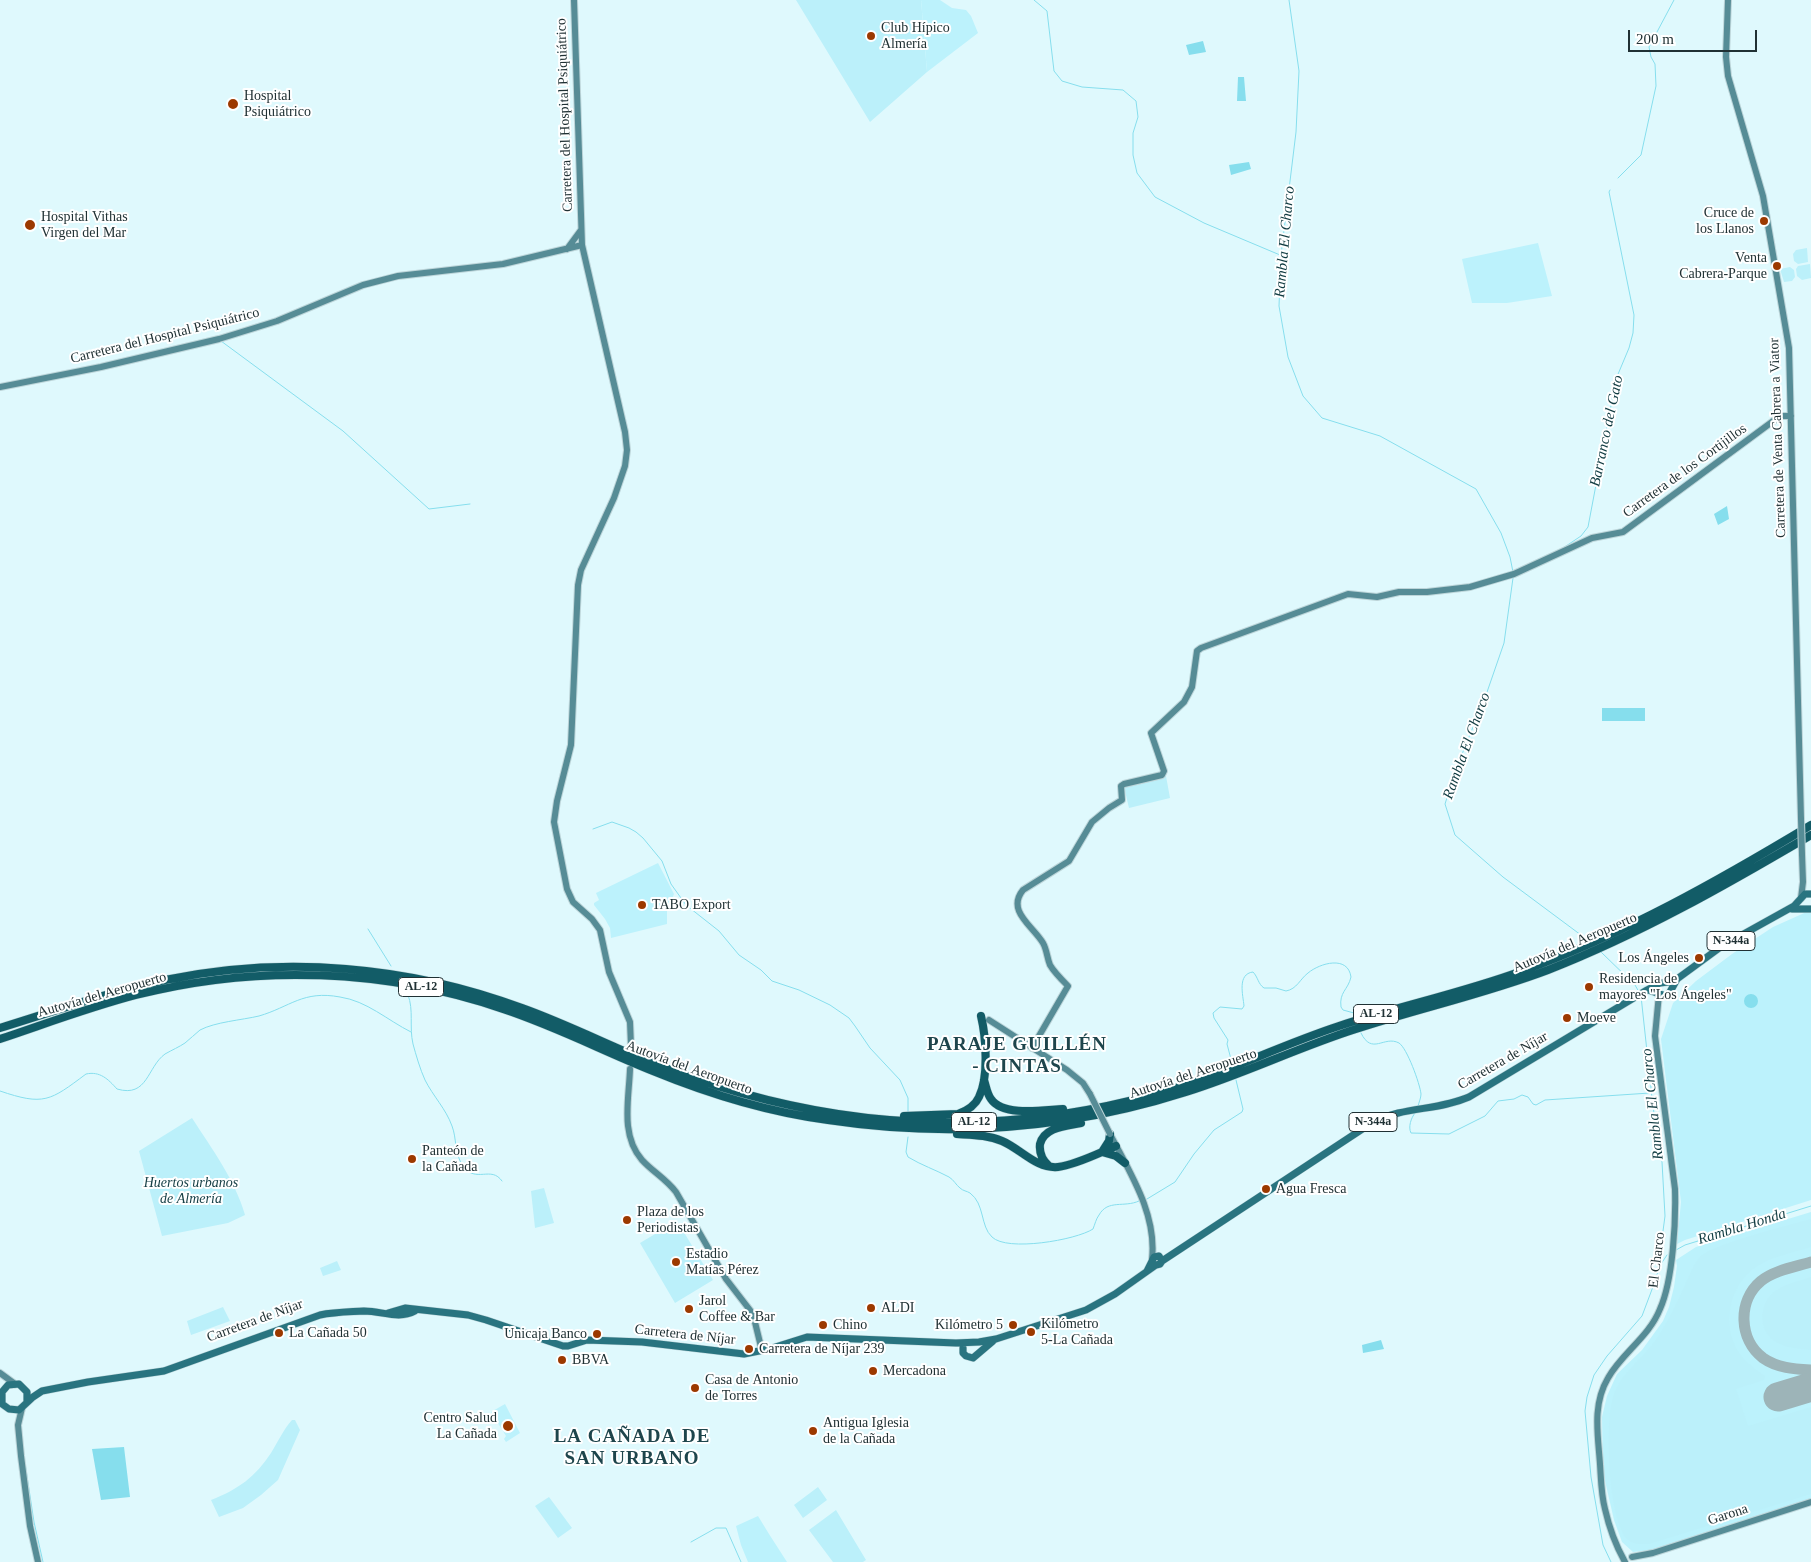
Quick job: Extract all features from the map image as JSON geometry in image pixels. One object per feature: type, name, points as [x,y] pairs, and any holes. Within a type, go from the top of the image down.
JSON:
[{"type":"highway","name":"Autovía del Aeropuerto","points":[[1602,943],[1686,898],[1811,825]]},
{"type":"highway","name":"Autovía del Aeropuerto","points":[[0,1040],[100,1006],[153,991],[194,983],[262,976],[319,975],[359,978],[430,988],[502,1008],[654,1072],[749,1104],[802,1116],[885,1127],[958,1130],[1013,1127],[1122,1110],[1213,1083],[1354,1029],[1460,1000],[1512,983],[1713,892],[1811,834]]},
{"type":"highway","name":"Autovía del Aeropuerto","points":[[0,1028],[120,991],[186,976],[256,968],[310,967],[355,969],[418,978],[485,995],[545,1016],[644,1059],[706,1083],[767,1100],[840,1115],[917,1121],[983,1121],[1048,1116],[1108,1106],[1168,1090],[1228,1069],[1327,1030],[1382,1012],[1489,983],[1588,949]]},
{"type":"highway","points":[[840,1115],[916,1116],[958,1114],[966,1111],[979,1098],[984,1078],[984,1031],[981,1016]]},
{"type":"highway","points":[[984,1031],[989,1020]]},
{"type":"highway","points":[[984,1078],[990,1099],[1001,1107],[1010,1110],[1108,1106]]},
{"type":"highway","points":[[1050,1167],[1040,1156],[1042,1138],[1046,1133],[1122,1110]]},
{"type":"highway","points":[[885,1127],[991,1138],[1009,1145],[1031,1160],[1050,1167],[1065,1166],[1116,1146]]},
{"type":"highway","points":[[1102,1152],[1109,1141],[1110,1134]]},
{"type":"highway","points":[[1102,1152],[1116,1156],[1125,1163]]},
{"type":"main road","name":"Carretera de Níjar","points":[[25,1389],[42,1392],[158,1371],[312,1313],[341,1308],[388,1313],[397,1313],[400,1309],[468,1315],[563,1346],[587,1340],[642,1342],[735,1354],[762,1351],[808,1337],[968,1344],[996,1339],[1086,1310],[1115,1294],[1146,1273],[1156,1261],[1373,1122],[1395,1112],[1451,1104],[1469,1097],[1647,990],[1662,982],[1669,986],[1722,946],[1789,910],[1805,894],[1810,894]]},
{"type":"main road","name":"Carretera de Níjar","points":[[1801,899],[1801,905],[1808,908]]},
{"type":"main road","name":"Carretera de Níjar","points":[[1789,910],[1808,908]]},
{"type":"main road","points":[[1658,985],[1656,989],[1661,994]]},
{"type":"main road","points":[[1647,990],[1669,994],[1669,986]]},
{"type":"main road","name":"Carretera de Níjar","points":[[978,1352],[996,1339]]},
{"type":"main road","points":[[968,1344],[978,1346],[978,1352],[975,1356],[968,1358],[963,1353],[968,1344]]},
{"type":"main road","points":[[19,1384],[25,1389],[28,1395],[25,1405],[16,1411],[4,1407],[2,1394],[8,1385],[19,1384]]},
{"type":"main road","name":"Carretera de Níjar","points":[[25,1405],[42,1392]]},
{"type":"street","name":"Carretera del Hospital Psiquiátrico","points":[[574,0],[582,245],[625,432],[627,450],[625,466],[614,498],[581,570],[578,585],[571,745],[557,801],[554,822],[567,889],[573,902],[592,919],[600,930],[609,972],[630,1022],[630,1046]]},
{"type":"street","name":"Carretera de Venta Cabrera a Viator","points":[[1728,0],[1726,57],[1728,76],[1764,203],[1788,338],[1803,882],[1801,899]]},
{"type":"street","name":"Carretera del Hospital Psiquiátrico","points":[[567,249],[581,230]]},
{"type":"street","name":"Carretera del Hospital Psiquiátrico","points":[[0,387],[100,367],[219,339],[276,321],[363,285],[398,276],[503,264],[582,245]]},
{"type":"street","points":[[567,249],[584,255]]},
{"type":"street","name":"Carretera de los Cortijillos","points":[[1032,1048],[1068,986],[1050,965],[1042,942],[1020,914],[1017,903],[1018,896],[1023,890],[1069,861],[1092,822],[1122,800],[1121,786],[1162,775],[1164,771],[1151,733],[1184,702],[1192,687],[1197,651],[1348,594],[1377,597],[1399,592],[1456,590],[1514,574],[1592,538],[1623,532],[1776,419],[1782,416],[1791,416]]},
{"type":"street","name":"Carretera de Venta Cabrera a Viator","points":[[1803,882],[1810,894]]},
{"type":"street","name":"El Charco","points":[[1640,1562],[1638,1559],[1628,1560],[1620,1551],[1604,1508],[1597,1423],[1600,1397],[1606,1380],[1654,1321],[1660,1311],[1668,1286],[1675,1189],[1655,1044],[1654,1029],[1661,994]]},
{"type":"street","points":[[989,1020],[1083,1083],[1125,1163],[1149,1217],[1156,1261]]},
{"type":"street","points":[[630,1069],[628,1132],[634,1149],[642,1160],[667,1180],[676,1192],[726,1279],[753,1314],[762,1351]]},
{"type":"street","points":[[1,1375],[15,1384]]},
{"type":"street","points":[[1,1375],[2,1394]]},
{"type":"street","points":[[25,1405],[18,1425],[30,1526],[38,1562]]},
{"type":"street","points":[[4,1407],[18,1425]]},
{"type":"street","name":"Garona","points":[[1653,1553],[1811,1502]]},
{"type":"street","points":[[1628,1560],[1653,1553]]},
{"type":"street","points":[[1640,1562],[1653,1553]]},
{"type":"shaded area","points":[[921,0],[940,0],[952,8],[966,10],[971,16],[978,33],[927,72]]},
{"type":"shaded area","points":[[1203,41],[1206,52],[1189,55],[1186,45]]},
{"type":"shaded area","points":[[1238,77],[1244,77],[1246,101],[1237,101]]},
{"type":"shaded area","points":[[1249,162],[1251,169],[1231,175],[1229,165]]},
{"type":"shaded area","points":[[1538,243],[1552,296],[1507,303],[1472,303],[1462,259]]},
{"type":"shaded area","points":[[1727,506],[1729,519],[1718,525],[1714,514]]},
{"type":"shaded area","points":[[1602,708],[1645,708],[1645,721],[1602,721]]},
{"type":"shaded area","points":[[658,863],[674,894],[667,911],[667,924],[611,938],[610,928],[594,905],[599,900],[596,893]]},
{"type":"shaded area","points":[[1811,910],[1811,1200],[1677,1244],[1681,1202],[1661,1039],[1673,1003],[1696,981],[1732,954],[1773,927]]},
{"type":"shaded area","points":[[1748,994],[1754,994],[1758,1001],[1754,1008],[1748,1008],[1744,1004],[1744,998]]},
{"type":"shaded area","points":[[1811,1212],[1811,1501],[1652,1550],[1633,1552],[1622,1542],[1614,1520],[1603,1472],[1602,1417],[1607,1396],[1617,1374],[1642,1350],[1663,1321],[1674,1287],[1676,1260],[1696,1247]]},
{"type":"shaded area","points":[[1381,1340],[1384,1349],[1363,1353],[1362,1345]]},
{"type":"shaded area","name":"Centro Salud La Cañada","points":[[505,1404],[520,1433],[506,1442],[504,1439],[506,1436],[491,1412]]},
{"type":"shaded area","points":[[124,1447],[130,1497],[101,1500],[92,1449]]},
{"type":"shaded area","points":[[758,1516],[787,1562],[748,1562],[736,1526]]},
{"type":"green space","name":"Club Hípico Almería","points":[[796,0],[921,0],[927,72],[870,122]]},
{"type":"green space","points":[[1807,248],[1808,262],[1798,264],[1794,261],[1793,254],[1796,250]]},
{"type":"green space","points":[[1810,264],[1811,278],[1802,280],[1797,276],[1796,269],[1798,266]]},
{"type":"green space","points":[[1790,267],[1794,270],[1795,277],[1792,281],[1784,282],[1780,269]]},
{"type":"green space","points":[[1166,776],[1170,798],[1129,808],[1124,787]]},
{"type":"green space","name":"Huertos urbanos de Almería","points":[[192,1118],[229,1177],[245,1215],[228,1223],[162,1236],[139,1151]]},
{"type":"green space","points":[[544,1188],[554,1223],[535,1228],[531,1191]]},
{"type":"green space","points":[[1811,1219],[1811,1247],[1769,1260],[1756,1267],[1739,1284],[1734,1295],[1729,1318],[1733,1342],[1739,1353],[1748,1363],[1765,1376],[1764,1380],[1736,1389],[1748,1426],[1811,1407],[1811,1494],[1649,1544],[1637,1544],[1629,1541],[1621,1528],[1616,1511],[1610,1468],[1609,1424],[1614,1394],[1618,1386],[1628,1371],[1657,1338],[1672,1313],[1693,1267],[1700,1257],[1719,1246]]},
{"type":"green space","name":"Estadio Matías Pérez","points":[[677,1221],[713,1280],[675,1303],[640,1243]]},
{"type":"green space","points":[[337,1261],[341,1270],[323,1276],[320,1268]]},
{"type":"green space","points":[[1811,1277],[1811,1350],[1793,1348],[1776,1342],[1770,1337],[1763,1325],[1762,1318],[1765,1304],[1769,1297],[1778,1289]]},
{"type":"green space","points":[[223,1307],[230,1321],[191,1335],[187,1321]]},
{"type":"green space","points":[[292,1420],[295,1420],[300,1430],[278,1480],[243,1508],[219,1517],[211,1500],[238,1487],[252,1476],[271,1453]]},
{"type":"green space","points":[[818,1487],[827,1500],[803,1518],[794,1505]]},
{"type":"green space","points":[[549,1497],[572,1528],[558,1538],[535,1506]]},
{"type":"green space","points":[[836,1510],[866,1560],[863,1562],[833,1562],[809,1530]]},
{"type":"waterway","points":[[1034,0],[1047,11],[1054,71],[1062,81],[1082,87],[1123,90],[1136,101],[1138,117],[1133,133],[1133,155],[1137,173],[1155,197],[1204,223],[1280,255]]},
{"type":"waterway","name":"Rambla El Charco","points":[[1289,0],[1299,71],[1296,132],[1281,255],[1279,306],[1288,357],[1303,396],[1322,418],[1380,436],[1476,489],[1501,533],[1510,557],[1513,572]]},
{"type":"waterway","name":"Barranco del Gato","points":[[1618,178],[1641,155],[1656,86],[1655,64],[1649,47],[1674,0]]},
{"type":"waterway","name":"Barranco del Gato","points":[[1563,548],[1581,536],[1588,527],[1616,379],[1633,333],[1634,315],[1610,190]]},
{"type":"waterway","points":[[221,341],[343,431],[429,509],[470,504]]},
{"type":"waterway","name":"Rambla El Charco","points":[[1513,578],[1504,643],[1486,695],[1456,769],[1445,804],[1455,835],[1503,877],[1589,941]]},
{"type":"waterway","points":[[593,829],[612,822],[636,832],[662,861],[671,884],[686,905],[719,931],[739,955],[761,970],[772,981],[799,990],[830,1005],[849,1018],[870,1048],[900,1080],[908,1098],[908,1112]]},
{"type":"waterway","points":[[368,929],[391,966]]},
{"type":"waterway","name":"Rambla El Charco","points":[[1601,952],[1635,985],[1639,992]]},
{"type":"waterway","points":[[1232,1063],[1227,1044],[1228,1040],[1214,1018],[1213,1013],[1220,1007],[1242,1009],[1244,1006],[1242,986],[1248,974],[1253,972],[1260,985],[1264,988],[1276,988],[1286,991],[1298,984],[1313,969],[1326,964],[1339,963],[1349,970],[1351,977],[1342,994],[1341,1007],[1343,1010],[1354,1013]]},
{"type":"waterway","points":[[0,1091],[27,1098],[46,1098],[55,1095],[86,1074],[91,1073],[100,1075],[117,1089],[127,1091],[135,1089],[146,1080],[154,1066],[165,1054],[185,1043],[200,1030],[221,1023],[259,1016],[297,1001],[316,996],[327,995],[359,1002],[411,1032]]},
{"type":"waterway","points":[[408,995],[411,1007],[412,1038],[418,1062],[425,1080],[443,1108],[454,1131],[460,1161],[473,1174],[493,1174],[502,1181]]},
{"type":"waterway","name":"Rambla El Charco","points":[[1611,1562],[1603,1545],[1591,1477],[1585,1411],[1587,1397],[1594,1375],[1607,1356],[1642,1316],[1657,1276],[1665,1216],[1662,1162],[1653,1107],[1641,996]]},
{"type":"waterway","points":[[1361,1033],[1369,1043],[1394,1041],[1402,1046],[1413,1067],[1420,1089],[1421,1096],[1418,1106]]},
{"type":"waterway","points":[[1147,1199],[1175,1182],[1194,1154],[1214,1130],[1242,1112],[1243,1109],[1236,1080]]},
{"type":"waterway","points":[[1415,1113],[1410,1123],[1411,1133],[1449,1134],[1485,1116],[1498,1101],[1514,1099],[1522,1095],[1528,1097],[1536,1105],[1545,1100],[1650,1093]]},
{"type":"waterway","points":[[908,1137],[906,1152],[908,1157],[949,1177],[961,1189],[970,1193],[978,1203],[988,1232],[992,1237],[1000,1241],[1012,1244],[1026,1244],[1072,1237],[1093,1229],[1098,1217],[1107,1207],[1139,1201]]},
{"type":"waterway","name":"Rambla Honda","points":[[1676,1250],[1685,1245],[1811,1206]]},
{"type":"waterway","name":"Rambla El Charco","points":[[1659,1267],[1667,1255]]},
{"type":"waterway","points":[[25,1463],[34,1522],[43,1562]]},
{"type":"waterway","points":[[691,1542],[716,1528],[726,1528],[741,1562]]},
{"type":"taxiway","points":[[1811,1262],[1779,1271],[1761,1281],[1753,1289],[1748,1299],[1744,1320],[1745,1331],[1749,1341],[1763,1358],[1780,1366],[1811,1370]]},
{"type":"runway","points":[[1778,1397],[1811,1387]]},
{"type":"place","name":"Club Hípico Almería","points":[[871,36]]},
{"type":"place","name":"Hospital Psiquiátrico","points":[[233,104]]},
{"type":"place","name":"Cruce de los Llanos","points":[[1764,221]]},
{"type":"place","name":"Hospital Vithas Virgen del Mar","points":[[30,225]]},
{"type":"place","name":"Venta Cabrera-Parque","points":[[1777,266]]},
{"type":"place","name":"TABO Export","points":[[642,905]]},
{"type":"place","name":"Los Ángeles","points":[[1699,958]]},
{"type":"place","name":"Residencia de mayores \"Los Ángeles\"","points":[[1589,987]]},
{"type":"place","name":"Moeve","points":[[1567,1018]]},
{"type":"place","name":"Panteón de la Cañada","points":[[412,1159]]},
{"type":"place","name":"Agua Fresca","points":[[1266,1189]]},
{"type":"place","name":"Plaza de los Periodistas","points":[[627,1220]]},
{"type":"place","name":"Estadio Matías Pérez","points":[[676,1262]]},
{"type":"place","name":"ALDI","points":[[871,1308]]},
{"type":"place","name":"Jarol Coffee & Bar","points":[[689,1309]]},
{"type":"place","name":"Chino","points":[[823,1325]]},
{"type":"place","name":"Kilómetro 5","points":[[1013,1325]]},
{"type":"place","name":"Kilómetro 5-La Cañada","points":[[1031,1332]]},
{"type":"place","name":"La Cañada 50","points":[[279,1333]]},
{"type":"place","name":"Unicaja Banco","points":[[597,1334]]},
{"type":"place","name":"Carretera de Níjar 239","points":[[749,1349]]},
{"type":"place","name":"BBVA","points":[[562,1360]]},
{"type":"place","name":"Mercadona","points":[[873,1371]]},
{"type":"place","name":"Casa de Antonio de Torres","points":[[695,1388]]},
{"type":"place","name":"Centro Salud La Cañada","points":[[508,1426]]},
{"type":"place","name":"Antigua Iglesia de la Cañada","points":[[813,1431]]},
{"type":"district","name":"PARAJE GUILLÉN - CINTAS","points":[[1017,1056]]},
{"type":"district","name":"LA CAÑADA DE SAN URBANO","points":[[632,1448]]}]
